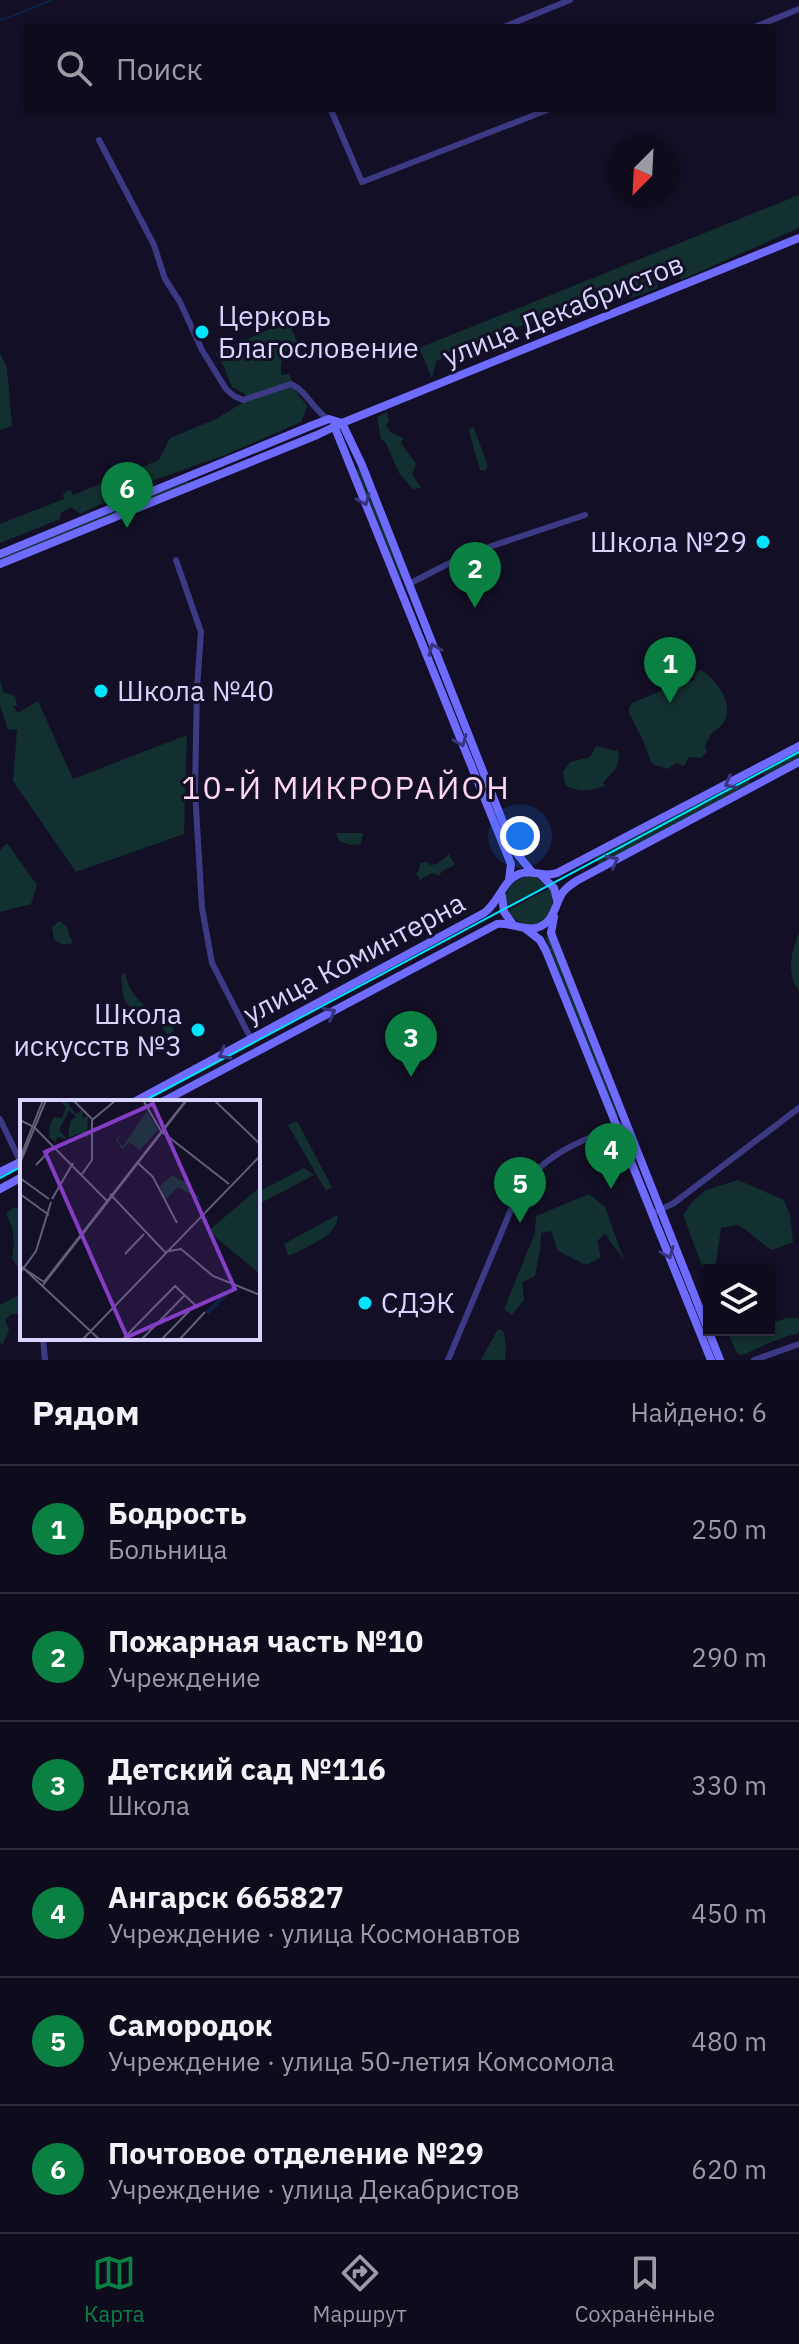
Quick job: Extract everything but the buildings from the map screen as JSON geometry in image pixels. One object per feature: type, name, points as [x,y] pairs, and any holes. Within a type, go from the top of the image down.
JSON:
[{"type":"street","points":[[511,24],[570,0]]},
{"type":"street","points":[[762,24],[799,9]]},
{"type":"street","points":[[332,112],[362,182],[542,112]]},
{"type":"street","points":[[99,140],[154,245],[165,279],[226,389],[243,400],[291,384],[300,388],[318,413],[335,423],[362,465],[514,850],[554,888],[557,896],[552,937],[652,1214],[711,1360]]},
{"type":"street","name":"улица Декабристов","points":[[0,554],[192,475],[335,423],[799,238]]},
{"type":"street","points":[[335,423],[511,864],[511,876],[501,904],[505,915],[540,940],[546,951],[661,1209],[720,1360]]},
{"type":"street","name":"улица Декабристов","points":[[0,564],[196,485],[335,423]]},
{"type":"street","points":[[352,469],[362,465]]},
{"type":"street","points":[[192,475],[196,485]]},
{"type":"street","points":[[409,584],[465,555],[585,515]]},
{"type":"street","points":[[176,560],[201,632],[195,791],[204,916],[212,963],[251,1039]]},
{"type":"street","name":"улица Коминтерна","points":[[138,1100],[484,913],[517,875],[554,874],[799,746]]},
{"type":"street","points":[[525,928],[542,926],[551,919],[563,892],[578,880],[799,762]]},
{"type":"street","points":[[471,766],[481,763]]},
{"type":"street","name":"улица Коминтерна","points":[[166,1100],[492,927],[501,923],[514,924]]},
{"type":"street","points":[[652,1214],[674,1203],[799,1108]]},
{"type":"street","points":[[0,1119],[20,1160]]},
{"type":"street","points":[[448,1360],[527,1178],[568,1147],[621,1125]]},
{"type":"street","points":[[0,1172],[20,1162]]},
{"type":"street","points":[[0,1189],[20,1178]]},
{"type":"street","points":[[43,1340],[45,1360]]},
{"type":"street","points":[[754,1360],[799,1344]]},
{"type":"green space","points":[[799,195],[799,228],[681,280],[677,266],[654,272],[658,288],[631,298],[621,294],[601,305],[596,301],[585,315],[534,322],[448,353],[436,362],[432,378],[419,348]]},
{"type":"green space","points":[[281,324],[290,325],[300,348],[285,352],[281,375],[289,374],[307,406],[301,422],[225,455],[141,485],[80,514],[71,507],[61,513],[60,519],[0,543],[0,524],[64,499],[63,494],[70,489],[73,495],[159,460],[170,438],[216,419],[244,402],[245,394],[232,387],[215,354]]},
{"type":"green space","points":[[0,353],[7,368],[12,426],[0,430]]},
{"type":"green space","points":[[387,412],[389,421],[386,425],[390,432],[403,438],[401,443],[416,464],[412,474],[421,488],[413,489],[399,473],[386,443],[381,439],[377,417]]},
{"type":"green space","points":[[473,426],[488,466],[485,471],[480,470],[469,431]]},
{"type":"green space","points":[[360,469],[404,578],[401,580],[356,470]]},
{"type":"green space","points":[[188,481],[189,484],[0,560],[0,557]]},
{"type":"green space","points":[[701,670],[722,692],[727,706],[725,720],[710,735],[705,747],[707,752],[701,758],[689,757],[684,766],[677,763],[667,769],[652,764],[629,708],[632,703],[694,680]]},
{"type":"green space","points":[[0,680],[3,692],[15,696],[17,706],[13,706],[18,713],[38,701],[73,779],[187,735],[184,834],[76,872],[13,781],[17,730],[8,729],[0,706]]},
{"type":"green space","points":[[596,746],[618,751],[617,765],[603,782],[605,786],[585,790],[565,785],[563,772],[570,762],[590,757]]},
{"type":"green space","points":[[799,750],[799,759],[766,777],[763,769]]},
{"type":"green space","points":[[748,777],[751,785],[598,865],[596,857]]},
{"type":"green space","points":[[336,833],[363,833],[361,844],[339,841]]},
{"type":"green space","points":[[7,843],[37,885],[31,904],[0,912],[0,850]]},
{"type":"green space","points":[[449,854],[455,865],[442,871],[439,876],[432,873],[420,880],[416,874],[420,863],[437,864]]},
{"type":"green space","points":[[527,876],[548,885],[505,908],[509,888]]},
{"type":"green space","points":[[550,888],[551,909],[540,922],[524,924],[507,911]]},
{"type":"green space","points":[[59,921],[66,926],[73,943],[63,944],[54,939],[52,927]]},
{"type":"green space","points":[[799,932],[799,991],[791,969]]},
{"type":"green space","points":[[548,936],[619,1117],[617,1118],[545,937]]},
{"type":"green space","points":[[125,973],[131,990],[142,1004],[173,1022],[170,1038],[161,1026],[127,1004],[121,976]]},
{"type":"green space","points":[[297,1121],[332,1187],[326,1191],[288,1125]]},
{"type":"green space","points":[[304,1168],[314,1175],[261,1203],[260,1191]]},
{"type":"green space","points":[[738,1180],[784,1200],[790,1215],[793,1242],[772,1250],[738,1225],[721,1228],[716,1264],[703,1264],[703,1269],[683,1215],[706,1190]]},
{"type":"green space","points":[[589,1194],[605,1207],[624,1260],[605,1234],[597,1241],[601,1257],[586,1265],[558,1251],[551,1231],[541,1233],[535,1276],[522,1282],[524,1300],[512,1315],[504,1309],[535,1233],[536,1216]]},
{"type":"green space","points":[[20,1207],[20,1271],[12,1258],[12,1227],[6,1214]]},
{"type":"green space","points":[[337,1215],[333,1229],[327,1235],[289,1256],[284,1244]]},
{"type":"green space","points":[[20,1293],[20,1315],[11,1314],[5,1320],[9,1330],[3,1344],[0,1343],[0,1305]]},
{"type":"green space","points":[[799,1318],[799,1333],[746,1354],[736,1352],[729,1336],[775,1336],[775,1322]]},
{"type":"green space","points":[[498,1329],[504,1332],[505,1360],[481,1360]]},
{"type":"waterway","points":[[0,18],[2,20],[52,0]]},
{"type":"tram line","points":[[146,1100],[799,752]]},
{"type":"tram line","points":[[0,1178],[20,1167]]},
{"type":"place","name":"Церковь Благословение","points":[[202,332]]},
{"type":"place","name":"Почтовое отделение №29","points":[[127,528]]},
{"type":"place","name":"Школа №29","points":[[763,542]]},
{"type":"place","name":"Пожарная часть №10","points":[[475,608]]},
{"type":"place","name":"Школа №40","points":[[101,691]]},
{"type":"place","name":"Бодрость","points":[[670,703]]},
{"type":"place","name":"Школа искусств №3","points":[[198,1030]]},
{"type":"place","name":"Детский сад №116","points":[[411,1077]]},
{"type":"place","name":"Ангарск 665827","points":[[611,1189]]},
{"type":"place","name":"Самородок","points":[[520,1223]]},
{"type":"place","name":"СДЭК","points":[[365,1303]]},
{"type":"district","name":"10-Й МИКРОРАЙОН","points":[[346,788]]}]
